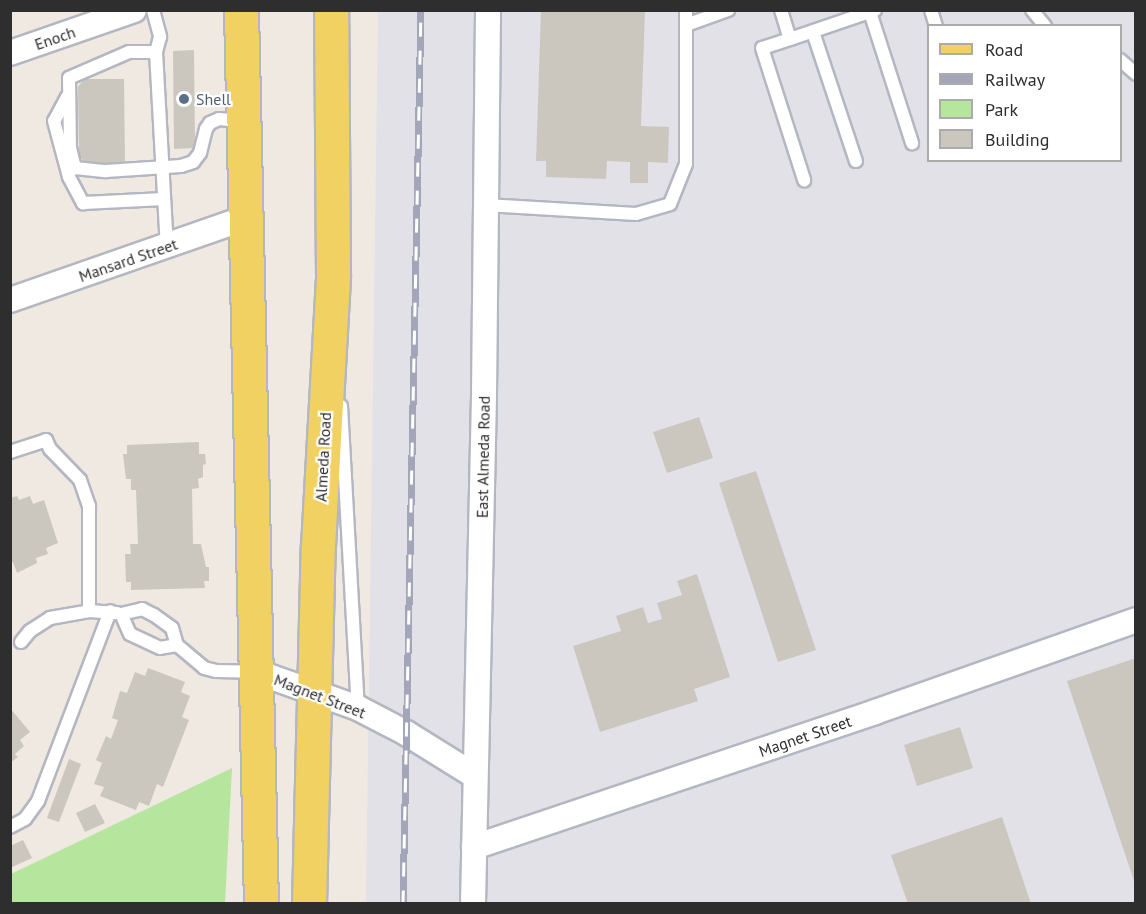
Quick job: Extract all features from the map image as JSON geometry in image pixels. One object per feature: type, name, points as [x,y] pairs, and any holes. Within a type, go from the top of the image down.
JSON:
[{"type":"main road","points":[[241,10],[261,903]]},
{"type":"main road","name":"Almeda Road","points":[[309,903],[313,692],[333,275],[331,10]]},
{"type":"street","name":"Enoch","points":[[10,53],[87,18],[134,10]]},
{"type":"street","name":"East Almeda Road","points":[[472,903],[489,10]]},
{"type":"street","name":"Mansard Street","points":[[10,300],[245,218]]},
{"type":"street","name":"Magnet Street","points":[[474,847],[875,712],[1136,620]]},
{"type":"street","name":"Magnet Street","points":[[257,672],[358,708],[406,733],[475,776]]},
{"type":"lane","points":[[153,10],[160,37],[156,52],[167,247]]},
{"type":"lane","points":[[486,206],[636,214],[670,204],[686,164],[686,10]]},
{"type":"lane","points":[[686,25],[728,10]]},
{"type":"lane","points":[[781,10],[790,39]]},
{"type":"lane","points":[[1032,10],[1043,24]]},
{"type":"lane","points":[[804,180],[762,48],[872,11],[912,143]]},
{"type":"lane","points":[[813,32],[856,161]]},
{"type":"lane","points":[[156,52],[129,52],[69,78],[70,148],[75,168],[106,171],[194,162],[200,153],[206,129],[210,123],[219,119],[243,121]]},
{"type":"lane","points":[[1122,62],[1136,74]]},
{"type":"lane","points":[[69,94],[54,121],[69,177],[83,203],[164,199]]},
{"type":"lane","points":[[333,275],[358,708]]},
{"type":"lane","points":[[10,452],[46,440],[50,449],[80,480],[89,506],[89,610]]},
{"type":"lane","points":[[21,642],[30,631],[50,618],[89,610],[115,613],[142,609],[172,628],[177,645],[198,664],[209,670],[257,672]]},
{"type":"lane","points":[[115,613],[129,634],[159,648],[177,645]]},
{"type":"lane","points":[[10,827],[25,819],[38,801],[115,613]]},
{"type":"shaded area","points":[[378,11],[1135,11],[1135,903],[366,903]]},
{"type":"green space","points":[[232,768],[225,903],[11,903],[11,874]]},
{"type":"building","points":[[541,10],[645,10],[641,126],[669,127],[668,163],[648,162],[648,183],[630,183],[630,162],[607,161],[606,179],[546,177],[546,161],[536,161]]},
{"type":"building","name":"Shell","points":[[194,50],[195,148],[174,149],[173,51]]},
{"type":"building","points":[[84,79],[124,79],[125,164],[87,164],[79,156],[78,87]]},
{"type":"building","points":[[699,417],[713,458],[667,473],[653,432]]},
{"type":"building","points":[[199,442],[199,454],[205,454],[206,464],[203,465],[203,477],[198,479],[199,488],[192,489],[193,544],[201,544],[206,567],[209,567],[209,581],[204,581],[205,588],[131,590],[131,582],[126,582],[125,554],[131,554],[130,544],[138,544],[136,490],[131,490],[131,479],[126,479],[123,454],[127,454],[127,445]]},
{"type":"building","points":[[756,471],[816,650],[778,662],[719,483]]},
{"type":"building","points":[[17,496],[19,500],[30,496],[33,504],[44,500],[58,543],[46,548],[48,554],[36,558],[37,563],[17,573],[13,562],[10,562],[10,498]]},
{"type":"building","points":[[697,574],[730,677],[694,689],[698,701],[600,732],[573,646],[621,631],[616,616],[643,607],[648,623],[662,619],[657,603],[682,595],[677,581]]},
{"type":"building","points":[[1136,658],[1136,884],[1135,884],[1067,681]]},
{"type":"building","points":[[148,668],[185,682],[181,692],[190,696],[182,717],[189,720],[163,787],[157,784],[149,806],[139,802],[136,810],[100,796],[104,787],[94,784],[102,763],[96,760],[106,736],[111,739],[118,720],[112,718],[120,691],[127,693],[135,672],[145,676]]},
{"type":"building","points":[[10,708],[30,732],[20,740],[24,746],[15,754],[18,757],[10,763]]},
{"type":"building","points":[[960,727],[973,768],[917,786],[904,745]]},
{"type":"building","points":[[69,759],[81,764],[59,822],[47,818]]},
{"type":"building","points":[[95,804],[105,823],[85,832],[76,813]]},
{"type":"building","points":[[1002,817],[1031,904],[908,904],[891,855]]},
{"type":"building","points":[[23,840],[32,858],[10,868],[10,846]]},
{"type":"railway","points":[[403,904],[421,10]]},
{"type":"place","name":"Shell","points":[[184,99]]}]
